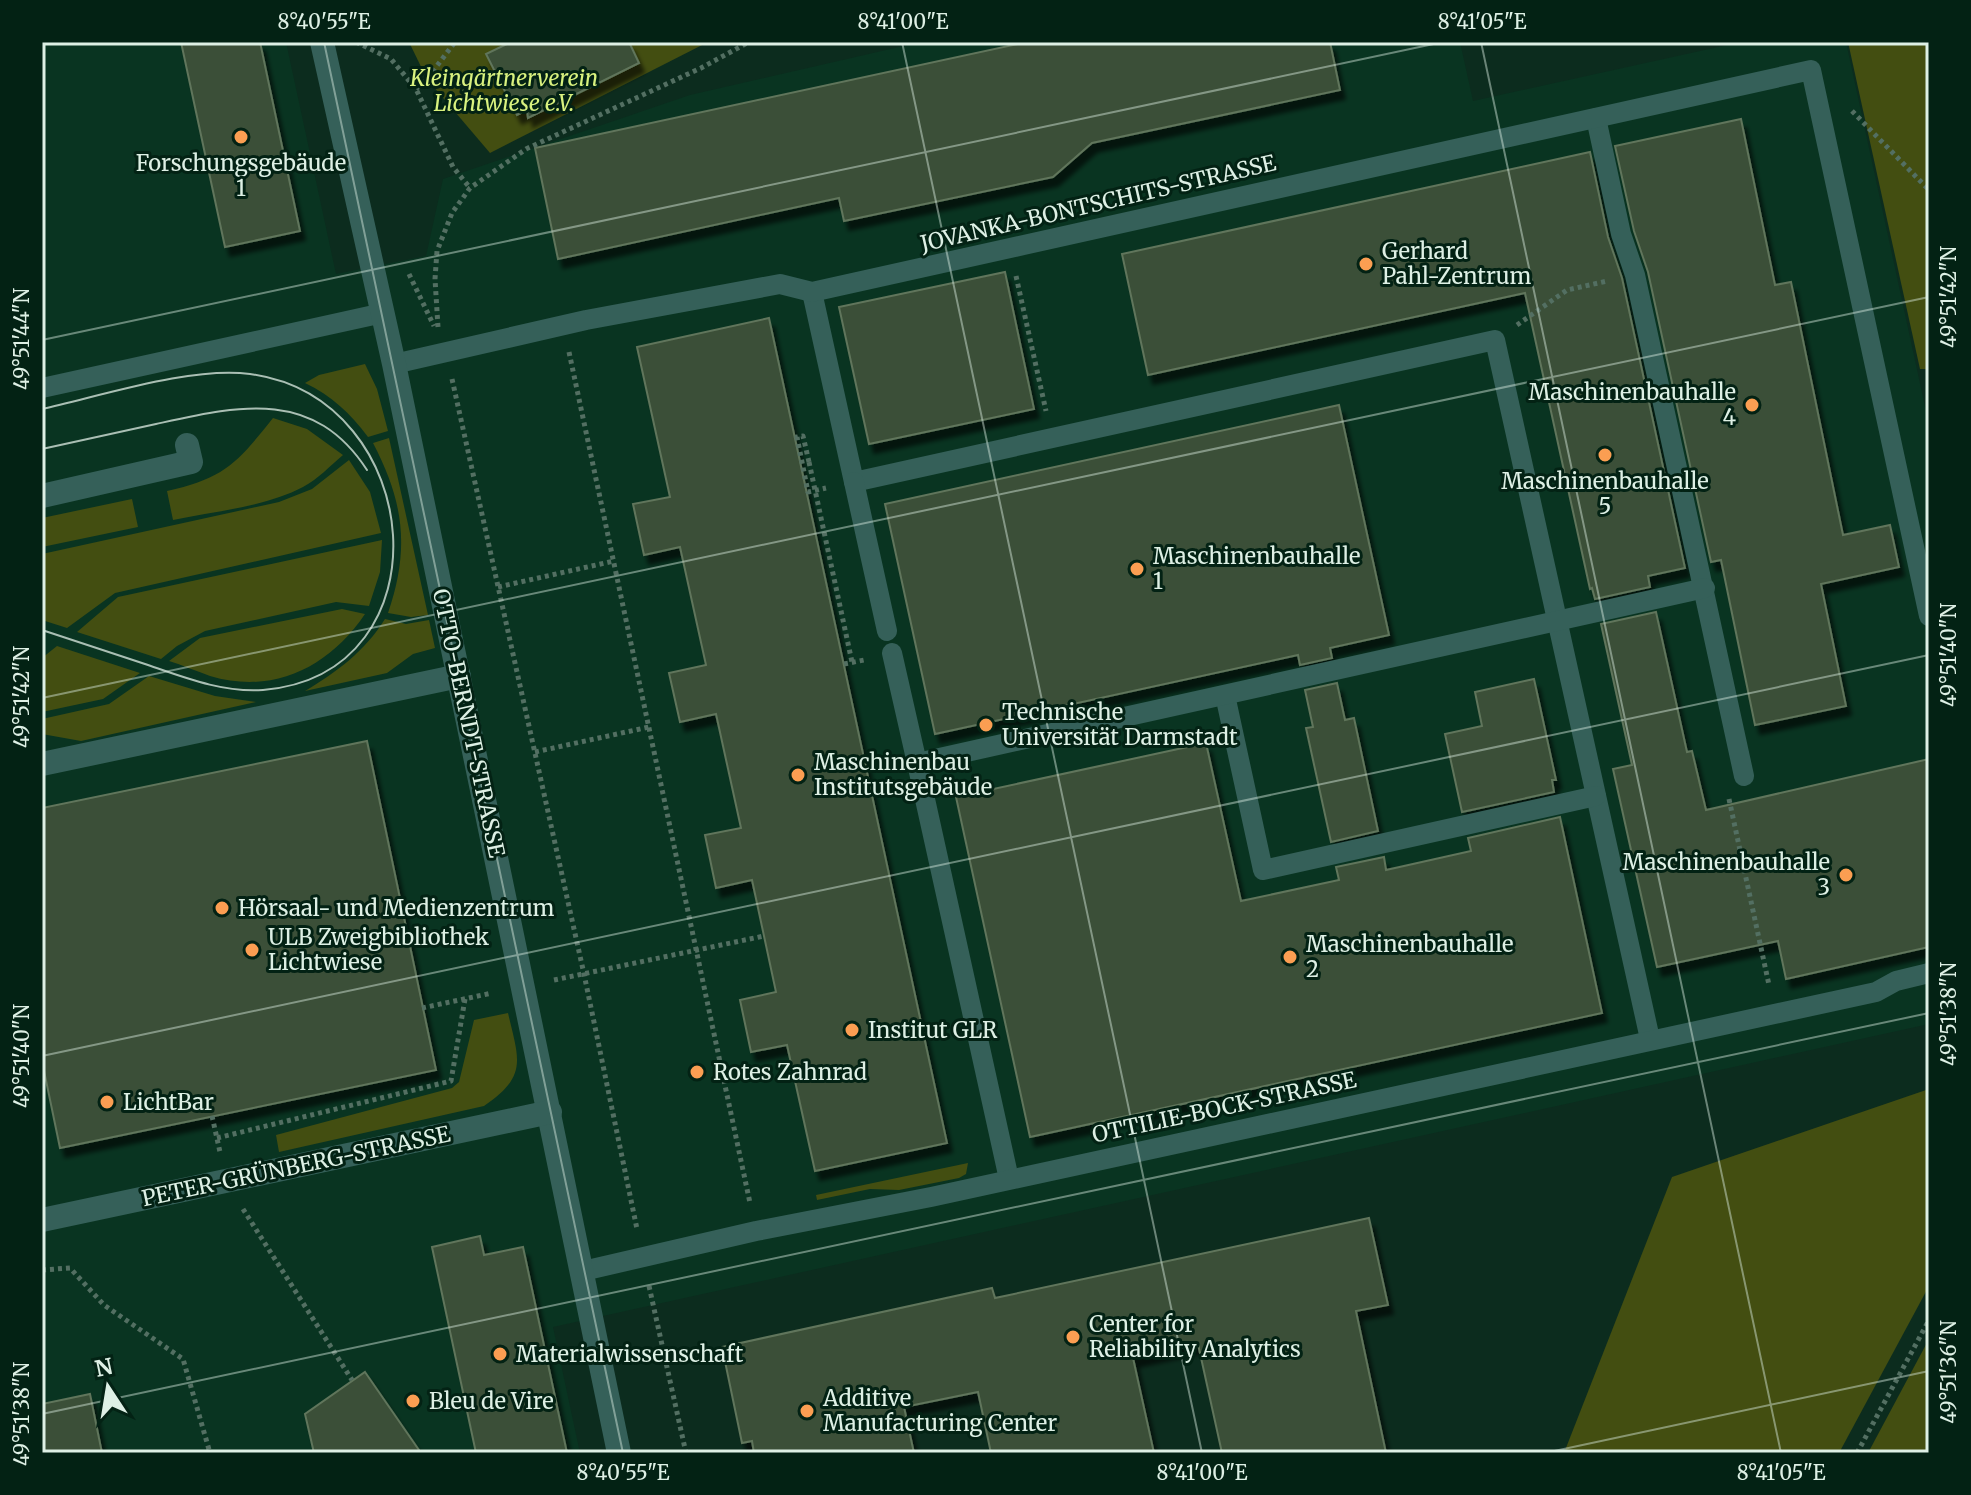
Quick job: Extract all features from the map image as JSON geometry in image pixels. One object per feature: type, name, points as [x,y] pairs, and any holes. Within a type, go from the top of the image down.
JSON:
[{"type":"street","name":"OTTO-BERNDT-STRASSE","points":[[322,42],[394,364],[619,1453]]},
{"type":"street","points":[[42,496],[191,462],[187,445]]},
{"type":"street","points":[[42,764],[459,676]]},
{"type":"street","name":"PETER-GRÜNBERG-STRASSE","points":[[42,1220],[550,1112]]},
{"type":"lane","points":[[1811,70],[1929,616]]},
{"type":"lane","name":"JOVANKA-BONTSCHITS-STRASSE","points":[[394,364],[563,326],[780,284],[812,292],[1811,70]]},
{"type":"lane","points":[[1596,118],[1621,234],[1635,275],[1744,776]]},
{"type":"lane","points":[[812,292],[887,631]]},
{"type":"lane","points":[[42,388],[383,313]]},
{"type":"lane","points":[[854,482],[1495,340],[1650,1039]]},
{"type":"lane","points":[[917,763],[1705,588]]},
{"type":"lane","points":[[892,653],[1009,1179]]},
{"type":"lane","points":[[1225,695],[1263,870],[1596,796]]},
{"type":"lane","name":"OTTILIE-BOCK-STRASSE","points":[[583,1271],[756,1231],[1876,992],[1896,981],[1929,973]]},
{"type":"path","points":[[356,42],[391,59],[416,89],[453,167],[470,188]]},
{"type":"path","points":[[416,89],[455,42]]},
{"type":"path","points":[[686,1453],[584,974],[436,313],[437,251],[452,213],[470,188],[526,149],[701,68],[749,42]]},
{"type":"path","points":[[1811,70],[1929,190]]},
{"type":"path","points":[[1010,248],[1052,438]]},
{"type":"path","points":[[1495,340],[1567,290],[1616,279]]},
{"type":"path","points":[[563,326],[756,1231]]},
{"type":"path","points":[[805,463],[852,662]]},
{"type":"path","points":[[498,587],[614,561]]},
{"type":"path","points":[[535,752],[649,727]]},
{"type":"path","points":[[1744,776],[1729,800],[1775,1013]]},
{"type":"path","points":[[545,982],[764,936]]},
{"type":"path","points":[[422,1008],[504,990]]},
{"type":"path","points":[[217,1138],[451,1081],[465,999]]},
{"type":"path","points":[[226,1181],[352,1380]]},
{"type":"path","points":[[42,1270],[70,1268],[104,1305],[183,1359],[210,1453]]},
{"type":"path","points":[[1857,1453],[1929,1320]]},
{"type":"shaded area","name":"Technische Universität Darmstadt","points":[[42,42],[286,42],[336,274],[426,256],[443,179],[690,95],[921,42],[1460,42],[1473,101],[1741,42],[1846,42],[1929,425],[1929,1024],[553,1327],[580,1453],[42,1453]]},
{"type":"green space","name":"Kleingärtnerverein Lichtwiese e.V.","points":[[409,42],[708,42],[490,153],[427,79]]},
{"type":"green space","points":[[1848,42],[1929,42],[1929,369],[1920,369]]},
{"type":"green space","points":[[365,364],[377,389],[388,431],[368,437],[340,406],[305,383],[319,375]]},
{"type":"green space","points":[[273,418],[307,429],[343,455],[314,480],[288,494],[256,504],[173,520],[167,491],[217,474],[249,447]]},
{"type":"green space","points":[[389,438],[428,615],[411,617],[388,613],[399,568],[400,526],[392,485],[373,443]]},
{"type":"green space","points":[[349,460],[370,492],[381,533],[115,593],[67,628],[42,620],[42,554],[279,502],[312,489]]},
{"type":"green space","points":[[132,499],[138,527],[42,547],[42,518]]},
{"type":"green space","points":[[382,540],[380,572],[369,606],[336,602],[205,631],[161,659],[77,632],[118,597]]},
{"type":"green space","points":[[342,609],[365,614],[335,649],[298,672],[278,679],[234,681],[169,661],[200,638]]},
{"type":"green space","points":[[385,619],[406,624],[429,620],[435,648],[413,654],[387,673],[305,691],[350,660]]},
{"type":"green space","points":[[57,646],[140,673],[103,699],[42,712],[42,658]]},
{"type":"green space","points":[[149,676],[215,696],[256,702],[81,741],[42,734],[42,719],[109,704]]},
{"type":"green space","points":[[508,1013],[517,1066],[508,1085],[484,1106],[279,1152],[276,1135],[452,1088],[459,1082],[474,1020]]},
{"type":"green space","points":[[1929,1089],[1929,1286],[1839,1453],[1564,1453],[1672,1177]]},
{"type":"green space","points":[[968,1163],[966,1174],[959,1178],[899,1190],[870,1189],[817,1200],[816,1195]]},
{"type":"green space","points":[[1929,1339],[1929,1453],[1868,1453]]},
{"type":"building","name":"Forschungsgebäude 1","points":[[181,42],[260,42],[300,231],[225,247]]},
{"type":"building","points":[[511,42],[629,42],[639,63],[528,118],[527,110],[517,115],[486,54]]},
{"type":"building","points":[[1027,42],[1330,42],[1340,90],[1092,143],[1053,177],[844,221],[839,198],[558,259],[535,148]]},
{"type":"building","name":"Maschinenbauhalle 4","points":[[1741,119],[1775,285],[1791,282],[1843,535],[1890,525],[1899,567],[1821,584],[1846,706],[1755,725],[1721,560],[1711,562],[1648,272],[1634,231],[1615,146]]},
{"type":"building","name":"Gerhard Pahl-Zentrum","points":[[1590,152],[1608,237],[1622,278],[1685,568],[1648,576],[1650,587],[1595,599],[1590,589],[1525,293],[1148,375],[1122,254]]},
{"type":"building","points":[[1005,272],[1034,409],[869,444],[839,307]]},
{"type":"building","name":"Maschinenbau Institutsgebäude","points":[[769,318],[947,1143],[815,1171],[787,1045],[751,1052],[740,1000],[776,992],[752,880],[716,888],[705,835],[741,828],[716,714],[680,722],[669,673],[706,665],[680,547],[644,555],[633,504],[670,497],[637,347]]},
{"type":"building","name":"Maschinenbauhalle 1","points":[[1339,405],[1389,635],[1330,648],[1332,658],[1300,665],[1298,655],[935,734],[885,504]]},
{"type":"building","points":[[1656,612],[1687,752],[1692,751],[1706,810],[1929,759],[1929,947],[1786,979],[1778,941],[1657,967],[1613,769],[1632,765],[1601,624]]},
{"type":"building","points":[[1534,679],[1556,780],[1552,780],[1554,792],[1462,812],[1445,734],[1482,726],[1475,692]]},
{"type":"building","points":[[1337,683],[1345,720],[1354,718],[1378,831],[1331,842],[1306,728],[1313,727],[1305,690]]},
{"type":"building","name":"Hörsaal- und Medienzentrum","points":[[367,741],[436,1070],[60,1148],[42,1061],[42,808]]},
{"type":"building","name":"Maschinenbauhalle 2","points":[[1206,743],[1241,901],[1339,880],[1336,867],[1384,857],[1386,870],[1471,851],[1468,838],[1560,817],[1602,1013],[1030,1137],[956,797]]},
{"type":"building","name":"Center for Reliability Analytics","points":[[1369,1218],[1388,1305],[1356,1311],[1386,1453],[1222,1453],[1198,1344],[1133,1358],[1154,1453],[991,1453],[978,1392],[904,1407],[914,1453],[754,1453],[752,1441],[742,1443],[722,1347],[992,1288],[995,1298]]},
{"type":"building","name":"Materialwissenschaft","points":[[480,1236],[484,1255],[523,1247],[567,1453],[476,1453],[432,1247]]},
{"type":"building","points":[[365,1372],[421,1453],[314,1453],[305,1414]]},
{"type":"building","points":[[90,1394],[102,1453],[42,1453],[42,1404]]},
{"type":"tram line","points":[[42,409],[201,374],[250,374],[309,394],[353,431],[381,480],[393,535],[388,589],[365,637],[323,673],[263,690],[233,689],[203,683],[42,630]]},
{"type":"tram line","points":[[42,449],[186,417],[245,409],[272,409],[298,414],[323,425],[346,443],[367,470]]},
{"type":"place","name":"Forschungsgebäude 1","points":[[241,137]]},
{"type":"place","name":"Gerhard Pahl-Zentrum","points":[[1366,264]]},
{"type":"place","name":"Maschinenbauhalle 4","points":[[1752,405]]},
{"type":"place","name":"Maschinenbauhalle 5","points":[[1605,455]]},
{"type":"place","name":"Maschinenbauhalle 1","points":[[1137,569]]},
{"type":"place","name":"Technische Universität Darmstadt","points":[[986,725]]},
{"type":"place","name":"Maschinenbau Institutsgebäude","points":[[798,775]]},
{"type":"place","name":"Maschinenbauhalle 3","points":[[1846,875]]},
{"type":"place","name":"Hörsaal- und Medienzentrum","points":[[222,908]]},
{"type":"place","name":"ULB Zweigbibliothek Lichtwiese","points":[[252,950]]},
{"type":"place","name":"Maschinenbauhalle 2","points":[[1290,957]]},
{"type":"place","name":"Institut GLR","points":[[852,1030]]},
{"type":"place","name":"Rotes Zahnrad","points":[[697,1072]]},
{"type":"place","name":"LichtBar","points":[[107,1102]]},
{"type":"place","name":"Center for Reliability Analytics","points":[[1073,1337]]},
{"type":"place","name":"Materialwissenschaft","points":[[500,1354]]},
{"type":"place","name":"Bleu de Vire","points":[[413,1401]]},
{"type":"place","name":"Additive Manufacturing Center","points":[[807,1411]]}]
